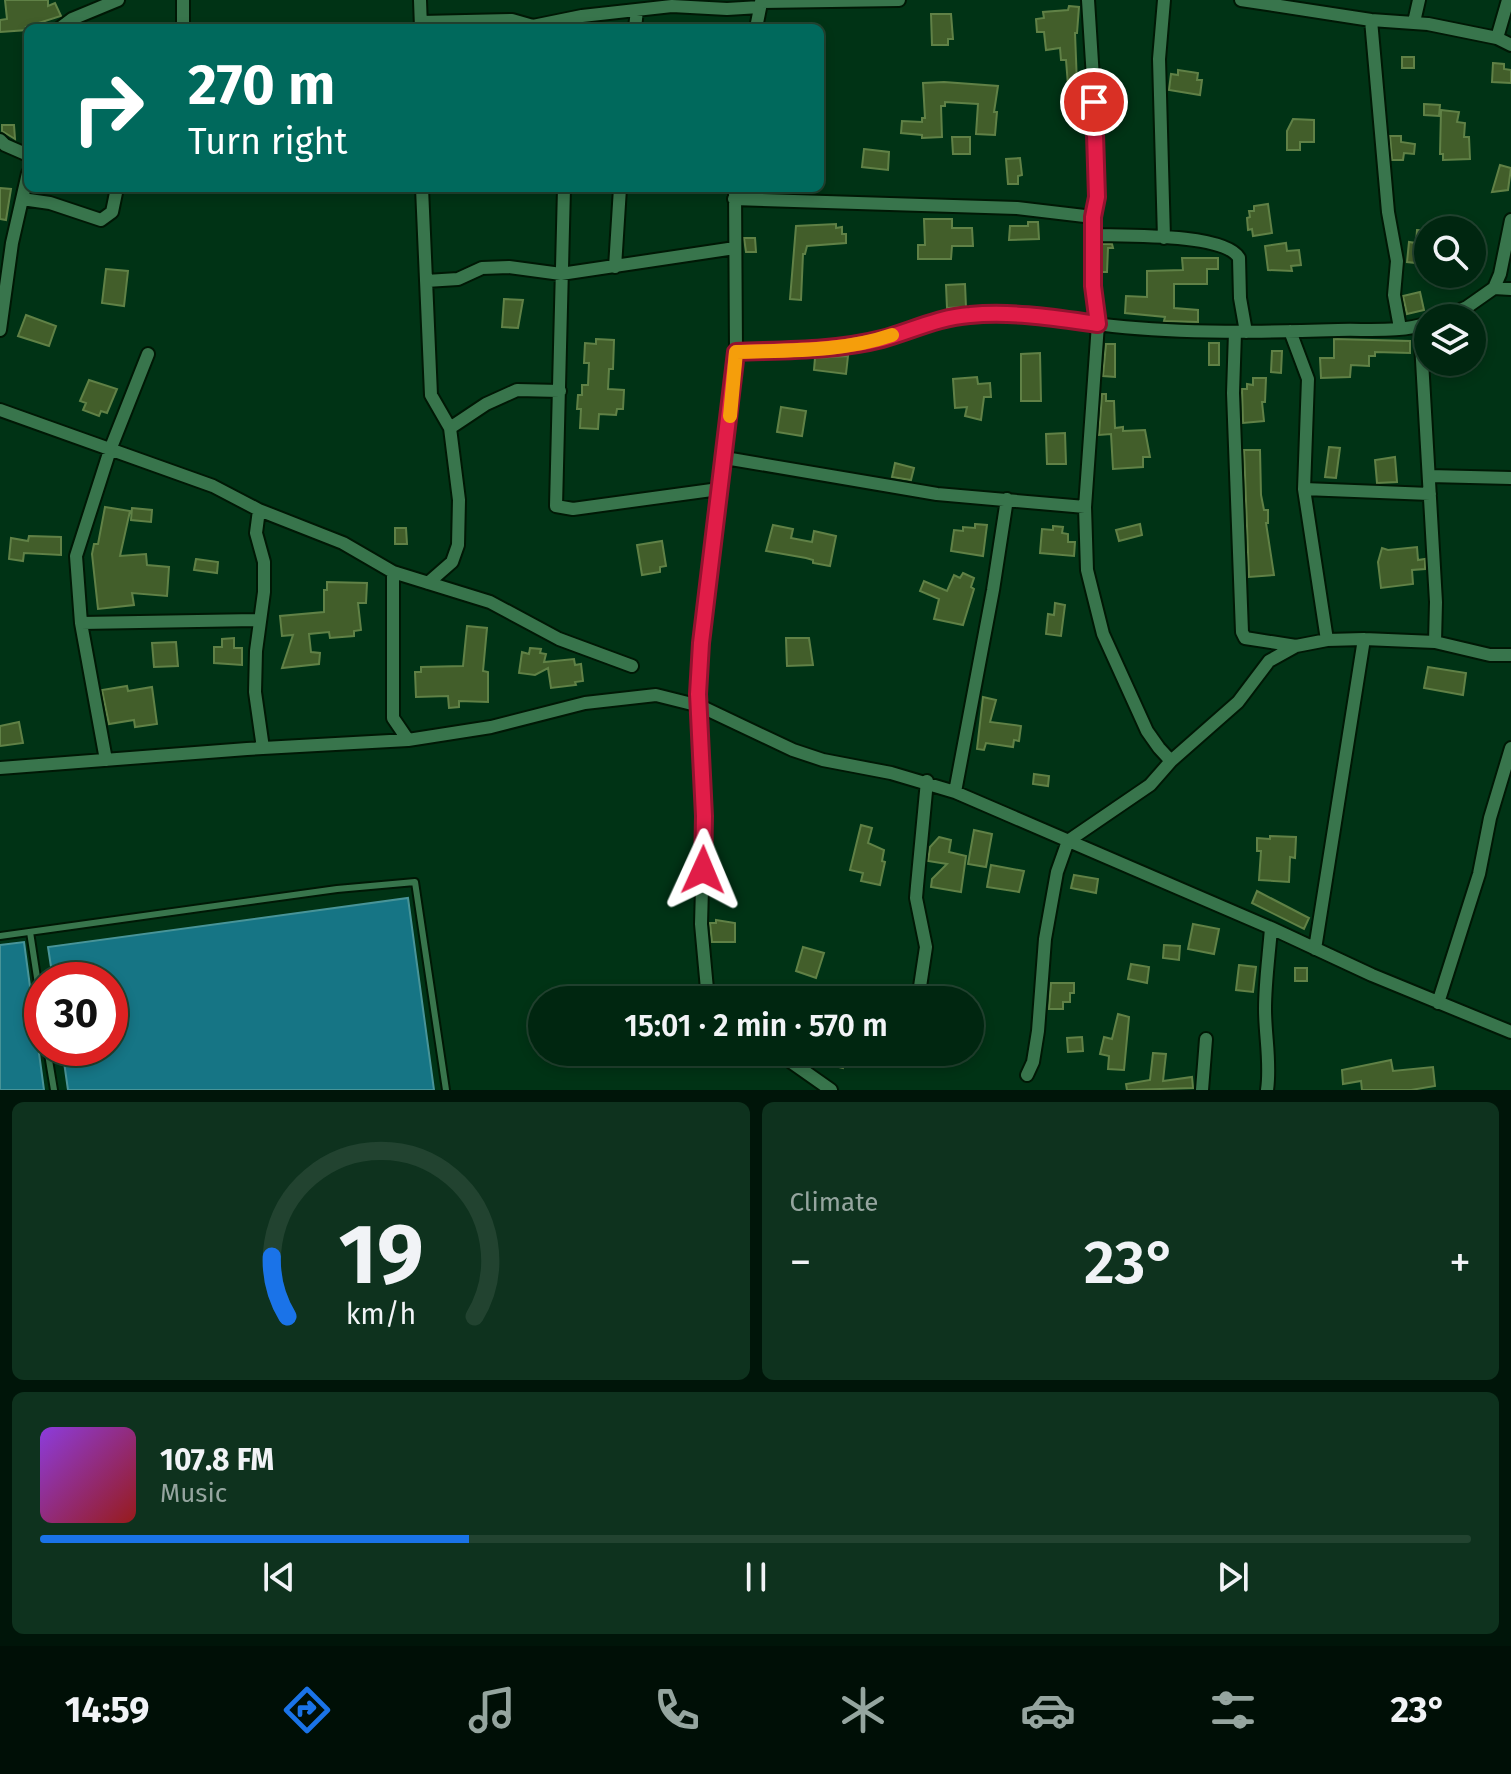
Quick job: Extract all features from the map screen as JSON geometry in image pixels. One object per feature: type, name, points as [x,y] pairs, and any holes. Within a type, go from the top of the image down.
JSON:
[{"type":"street","points":[[65,24],[118,0]]},
{"type":"street","points":[[183,0],[183,24]]},
{"type":"street","points":[[420,0],[421,24]]},
{"type":"street","points":[[543,24],[582,16],[672,6],[727,9],[761,3],[899,0]]},
{"type":"street","points":[[1088,0],[1097,165],[1093,286],[1098,324],[1085,507],[1087,570],[1103,634],[1147,731],[1171,761]]},
{"type":"street","points":[[1164,0],[1159,59],[1164,238]]},
{"type":"street","points":[[1241,0],[1336,7],[1371,20],[1414,22],[1497,38],[1511,45]]},
{"type":"street","points":[[1414,22],[1419,0]]},
{"type":"street","points":[[1497,38],[1508,0]]},
{"type":"street","points":[[757,24],[761,3]]},
{"type":"street","points":[[635,24],[637,10]]},
{"type":"street","points":[[439,24],[512,20],[526,24]]},
{"type":"street","points":[[1371,20],[1388,212],[1397,261],[1394,295],[1400,328]]},
{"type":"street","points":[[0,140],[24,153]]},
{"type":"street","points":[[0,330],[12,243],[24,190]]},
{"type":"street","points":[[22,199],[50,203],[101,220],[112,212],[116,192]]},
{"type":"street","points":[[422,192],[431,395],[450,428],[459,500],[458,545],[452,562],[428,583]]},
{"type":"street","points":[[564,192],[556,506],[573,509],[719,489]]},
{"type":"street","points":[[615,267],[620,192]]},
{"type":"street","points":[[707,986],[701,924],[704,816],[698,694],[701,643],[736,352],[735,193],[1017,208],[1093,217]]},
{"type":"street","points":[[1471,304],[1494,288],[1500,274],[1511,220]]},
{"type":"street","points":[[1094,235],[1214,244],[1238,255],[1240,332],[1233,393],[1239,620],[1245,638],[1296,646]]},
{"type":"street","points":[[426,281],[458,279],[482,268],[509,267],[561,274],[735,248]]},
{"type":"street","points":[[1494,288],[1511,289]]},
{"type":"street","points":[[736,352],[852,345],[967,315],[1028,314],[1098,324],[1240,332],[1414,326]]},
{"type":"street","points":[[1290,331],[1308,379],[1304,489],[1327,640]]},
{"type":"street","points":[[106,760],[81,623],[76,556],[110,450],[148,354]]},
{"type":"street","points":[[1426,376],[1435,642]]},
{"type":"street","points":[[450,428],[486,404],[517,390],[560,391]]},
{"type":"street","points":[[0,410],[213,486],[259,510],[343,543],[393,572],[490,602],[559,639],[632,666]]},
{"type":"street","points":[[725,458],[937,494],[1085,507]]},
{"type":"street","points":[[1429,476],[1511,478]]},
{"type":"street","points":[[1304,489],[1430,494]]},
{"type":"street","points":[[955,792],[1007,499]]},
{"type":"street","points":[[259,510],[256,533],[264,562],[264,592],[255,692],[263,748]]},
{"type":"street","points":[[393,572],[393,718],[408,740]]},
{"type":"street","points":[[81,623],[260,620]]},
{"type":"street","points":[[1315,949],[1364,639]]},
{"type":"street","points":[[1027,1075],[1033,1062],[1038,1031],[1045,939],[1057,872],[1068,841],[1150,785],[1171,761],[1238,702],[1269,661],[1296,646],[1327,640],[1364,639],[1435,642],[1490,655],[1511,655]]},
{"type":"street","points":[[0,768],[408,740],[491,727],[585,703],[656,695],[700,706],[793,750],[823,760],[927,781],[955,792],[1511,1032]]},
{"type":"street","points":[[1438,1003],[1479,874],[1490,818],[1511,748]]},
{"type":"street","points":[[920,986],[926,947],[917,886],[927,781]]},
{"type":"street","points":[[1267,1090],[1269,1064],[1265,1010],[1271,928]]},
{"type":"street","points":[[1202,1090],[1206,1039]]},
{"type":"street","points":[[797,1066],[831,1090]]},
{"type":"lane","points":[[0,936],[337,889],[415,882],[446,1090]]},
{"type":"lane","points":[[30,932],[35,962]]},
{"type":"lane","points":[[50,1066],[54,1090]]},
{"type":"water","points":[[408,898],[434,1090],[68,1090],[65,1066],[128,1066],[128,962],[50,962],[48,947]]},
{"type":"water","points":[[24,942],[27,962],[24,962],[24,1066],[41,1066],[44,1090],[0,1090],[0,945]]},
{"type":"building","points":[[5,0],[48,0],[48,6],[55,3],[61,16],[36,24],[24,24],[24,30],[0,32],[0,20],[7,19]]},
{"type":"building","points":[[1069,6],[1079,7],[1075,33],[1077,84],[1068,85],[1066,60],[1061,60],[1060,48],[1046,50],[1044,32],[1037,32],[1036,19],[1044,18],[1043,12],[1068,10]]},
{"type":"building","points":[[931,14],[951,14],[953,39],[948,39],[948,45],[932,45]]},
{"type":"building","points":[[1402,57],[1414,57],[1414,68],[1402,68]]},
{"type":"building","points":[[1493,63],[1504,64],[1504,69],[1511,70],[1511,83],[1492,82]]},
{"type":"building","points":[[1178,70],[1198,73],[1197,80],[1202,80],[1200,95],[1169,90],[1171,74],[1178,75]]},
{"type":"building","points":[[923,83],[998,86],[994,112],[997,112],[995,135],[976,134],[978,104],[945,102],[945,106],[941,106],[942,137],[922,138],[922,135],[901,133],[902,121],[922,122],[925,118]]},
{"type":"building","points":[[1424,104],[1440,105],[1439,116],[1424,115]]},
{"type":"building","points":[[1441,110],[1459,112],[1457,122],[1465,123],[1464,137],[1469,137],[1470,159],[1443,160],[1443,154],[1440,154]]},
{"type":"building","points":[[1293,119],[1314,120],[1314,142],[1300,142],[1300,150],[1287,150],[1287,131]]},
{"type":"building","points":[[2,125],[14,125],[15,139],[2,131]]},
{"type":"building","points":[[1390,136],[1401,136],[1401,142],[1415,144],[1414,154],[1404,153],[1403,160],[1392,160]]},
{"type":"building","points":[[952,137],[970,137],[970,154],[953,154]]},
{"type":"building","points":[[864,149],[889,152],[888,170],[862,167]]},
{"type":"building","points":[[1020,158],[1022,175],[1018,176],[1018,184],[1008,184],[1006,159]]},
{"type":"building","points":[[1500,165],[1511,168],[1508,190],[1492,192]]},
{"type":"building","points":[[0,188],[11,189],[6,220],[0,219]]},
{"type":"building","points":[[1268,204],[1272,233],[1253,236],[1252,229],[1248,230],[1249,211],[1254,211],[1254,206]]},
{"type":"building","points":[[924,219],[952,219],[952,228],[972,228],[973,246],[952,246],[951,259],[918,259],[918,245],[925,245]]},
{"type":"building","points":[[1028,222],[1038,222],[1039,239],[1009,240],[1010,226],[1028,226]]},
{"type":"building","points":[[836,224],[836,228],[842,227],[842,234],[846,234],[846,243],[807,246],[803,254],[801,300],[790,299],[796,226]]},
{"type":"building","points":[[744,238],[755,238],[756,252],[746,252]]},
{"type":"building","points":[[1409,242],[1414,243],[1414,263],[1407,262]]},
{"type":"building","points":[[1286,243],[1287,251],[1299,250],[1301,265],[1291,266],[1292,271],[1268,270],[1265,246]]},
{"type":"building","points":[[1102,244],[1112,244],[1113,248],[1108,248],[1107,272],[1102,272]]},
{"type":"building","points":[[1182,258],[1218,258],[1218,269],[1207,269],[1207,284],[1174,284],[1174,308],[1198,310],[1198,322],[1164,321],[1165,317],[1125,313],[1126,296],[1147,297],[1147,271],[1183,270]]},
{"type":"building","points":[[106,269],[128,271],[124,306],[102,303]]},
{"type":"building","points":[[965,284],[966,307],[947,308],[946,285]]},
{"type":"building","points":[[1420,292],[1423,304],[1414,304],[1414,312],[1407,314],[1403,296]]},
{"type":"building","points":[[504,299],[523,300],[518,328],[502,327]]},
{"type":"building","points":[[26,315],[56,326],[49,346],[18,336]]},
{"type":"building","points":[[596,339],[614,340],[613,369],[609,369],[608,389],[624,390],[623,409],[617,409],[616,415],[599,414],[598,429],[580,428],[578,395],[582,395],[582,385],[588,385],[589,363],[584,363],[585,343],[596,344]]},
{"type":"building","points":[[1334,339],[1410,341],[1410,353],[1375,352],[1375,356],[1369,356],[1369,366],[1351,365],[1350,377],[1321,378],[1320,358],[1334,358]]},
{"type":"building","points":[[1209,343],[1219,343],[1219,365],[1209,365]]},
{"type":"building","points":[[1106,344],[1115,344],[1115,377],[1103,376]]},
{"type":"building","points":[[1272,351],[1282,351],[1281,373],[1271,372]]},
{"type":"building","points":[[1040,353],[1041,401],[1021,401],[1021,354]]},
{"type":"building","points":[[848,356],[846,374],[814,370],[815,358]]},
{"type":"building","points":[[977,377],[978,384],[990,383],[991,397],[984,397],[981,420],[965,416],[967,407],[955,408],[953,379]]},
{"type":"building","points":[[1253,378],[1266,378],[1265,402],[1262,402],[1264,421],[1243,423],[1242,389],[1247,389],[1247,384],[1253,385]]},
{"type":"building","points":[[89,380],[117,389],[107,413],[101,411],[99,416],[83,410],[86,403],[80,401]]},
{"type":"building","points":[[1102,394],[1106,394],[1106,401],[1114,401],[1115,428],[1123,427],[1123,431],[1145,430],[1150,457],[1143,457],[1143,467],[1113,469],[1111,434],[1099,435]]},
{"type":"building","points":[[781,407],[806,411],[802,436],[777,432]]},
{"type":"building","points":[[1065,433],[1066,464],[1047,464],[1046,434]]},
{"type":"building","points":[[1329,447],[1340,448],[1336,478],[1325,477]]},
{"type":"building","points":[[1244,450],[1260,450],[1261,495],[1264,510],[1268,510],[1266,523],[1274,575],[1249,577]]},
{"type":"building","points":[[1395,457],[1397,482],[1377,483],[1375,460]]},
{"type":"building","points":[[895,463],[914,468],[911,480],[892,477]]},
{"type":"building","points":[[105,507],[130,511],[120,556],[146,554],[147,565],[169,567],[167,596],[132,593],[134,605],[98,609],[92,554],[94,544],[98,544]]},
{"type":"building","points":[[132,508],[152,510],[151,522],[131,520]]},
{"type":"building","points":[[975,524],[987,525],[983,556],[951,551],[954,530],[975,528]]},
{"type":"building","points":[[1140,524],[1142,535],[1119,541],[1116,530]]},
{"type":"building","points":[[773,525],[793,529],[791,538],[812,542],[814,531],[836,536],[830,566],[766,551]]},
{"type":"building","points":[[1053,526],[1063,527],[1062,533],[1068,534],[1068,542],[1075,542],[1074,556],[1040,553],[1042,529],[1053,530]]},
{"type":"building","points":[[395,528],[406,528],[407,544],[395,544]]},
{"type":"building","points":[[29,536],[61,537],[61,555],[24,553],[23,561],[9,559],[11,538],[28,541]]},
{"type":"building","points":[[662,541],[666,566],[660,567],[660,572],[642,575],[637,545]]},
{"type":"building","points":[[1417,547],[1418,560],[1425,559],[1425,569],[1412,570],[1413,584],[1381,588],[1378,562],[1382,548]]},
{"type":"building","points":[[196,559],[218,562],[217,573],[194,570]]},
{"type":"building","points":[[963,573],[974,578],[971,587],[974,589],[963,625],[934,619],[939,599],[920,591],[924,581],[947,591],[954,575],[960,578]]},
{"type":"building","points":[[327,582],[367,583],[366,603],[358,603],[361,630],[354,631],[354,636],[330,638],[329,632],[309,634],[311,652],[320,653],[319,664],[282,668],[293,635],[282,636],[280,616],[324,612]]},
{"type":"building","points":[[1055,603],[1065,605],[1061,636],[1046,634],[1048,614],[1054,615]]},
{"type":"building","points":[[467,626],[487,628],[483,671],[488,672],[488,702],[459,701],[459,707],[449,708],[448,696],[416,697],[415,672],[421,672],[421,667],[463,666]]},
{"type":"building","points":[[234,638],[234,648],[242,648],[242,665],[214,663],[214,647],[222,647],[222,639]]},
{"type":"building","points":[[786,638],[809,638],[813,665],[787,666]]},
{"type":"building","points":[[176,642],[178,666],[154,667],[152,643]]},
{"type":"building","points":[[530,648],[541,649],[540,653],[546,654],[544,662],[574,659],[575,665],[581,664],[583,681],[575,682],[576,685],[551,688],[548,668],[535,675],[519,673],[522,652],[529,654]]},
{"type":"building","points":[[1428,667],[1466,673],[1463,695],[1424,688]]},
{"type":"building","points":[[127,686],[128,691],[152,687],[157,724],[135,727],[134,720],[109,724],[102,690]]},
{"type":"building","points":[[983,697],[996,700],[990,722],[1021,726],[1019,741],[1014,740],[1013,747],[986,743],[984,750],[977,749]]},
{"type":"building","points":[[19,722],[23,743],[0,746],[0,726]]},
{"type":"building","points":[[1034,774],[1049,776],[1048,786],[1033,784]]},
{"type":"building","points":[[861,825],[872,828],[868,843],[884,850],[880,885],[861,881],[863,873],[850,870]]},
{"type":"building","points":[[974,830],[992,834],[986,867],[968,864]]},
{"type":"building","points":[[1270,836],[1296,837],[1295,858],[1290,857],[1289,882],[1259,880],[1261,851],[1257,851],[1257,838],[1270,839]]},
{"type":"building","points":[[939,837],[951,840],[949,852],[966,856],[961,892],[931,887],[932,879],[947,864],[928,861],[930,847]]},
{"type":"building","points":[[991,865],[1024,871],[1019,892],[987,887]]},
{"type":"building","points":[[1074,875],[1098,879],[1096,893],[1071,888]]},
{"type":"building","points":[[1257,891],[1309,918],[1304,929],[1252,903]]},
{"type":"building","points":[[716,920],[735,923],[735,942],[712,942],[710,923],[716,923]]},
{"type":"building","points":[[1193,924],[1219,929],[1214,954],[1188,949]]},
{"type":"building","points":[[1164,945],[1180,946],[1179,960],[1163,958]]},
{"type":"building","points":[[803,947],[824,953],[816,978],[796,971]]},
{"type":"building","points":[[1131,964],[1149,967],[1147,983],[1128,979]]},
{"type":"building","points":[[1239,965],[1256,967],[1253,992],[1236,990]]},
{"type":"building","points":[[1295,968],[1307,968],[1307,981],[1295,981]]},
{"type":"building","points":[[1051,983],[1074,983],[1074,993],[1070,993],[1070,1002],[1063,1002],[1063,1009],[1049,1009]]},
{"type":"building","points":[[1118,1014],[1129,1017],[1124,1070],[1108,1069],[1109,1056],[1100,1054],[1104,1037],[1112,1039]]},
{"type":"building","points":[[1082,1037],[1083,1051],[1068,1052],[1067,1038]]},
{"type":"building","points":[[1153,1053],[1166,1054],[1163,1081],[1192,1077],[1193,1088],[1127,1090],[1126,1084],[1150,1080]]},
{"type":"building","points":[[1391,1060],[1393,1071],[1433,1067],[1435,1086],[1411,1090],[1362,1090],[1361,1081],[1343,1084],[1342,1070]]},
{"type":"slow traffic","points":[[730,416],[736,352],[852,345],[892,335]]},
{"type":"route","points":[[703,870],[704,816],[698,694],[701,643],[736,352],[852,345],[967,315],[1028,314],[1098,324],[1093,286],[1093,217],[1097,197],[1094,102]]}]
